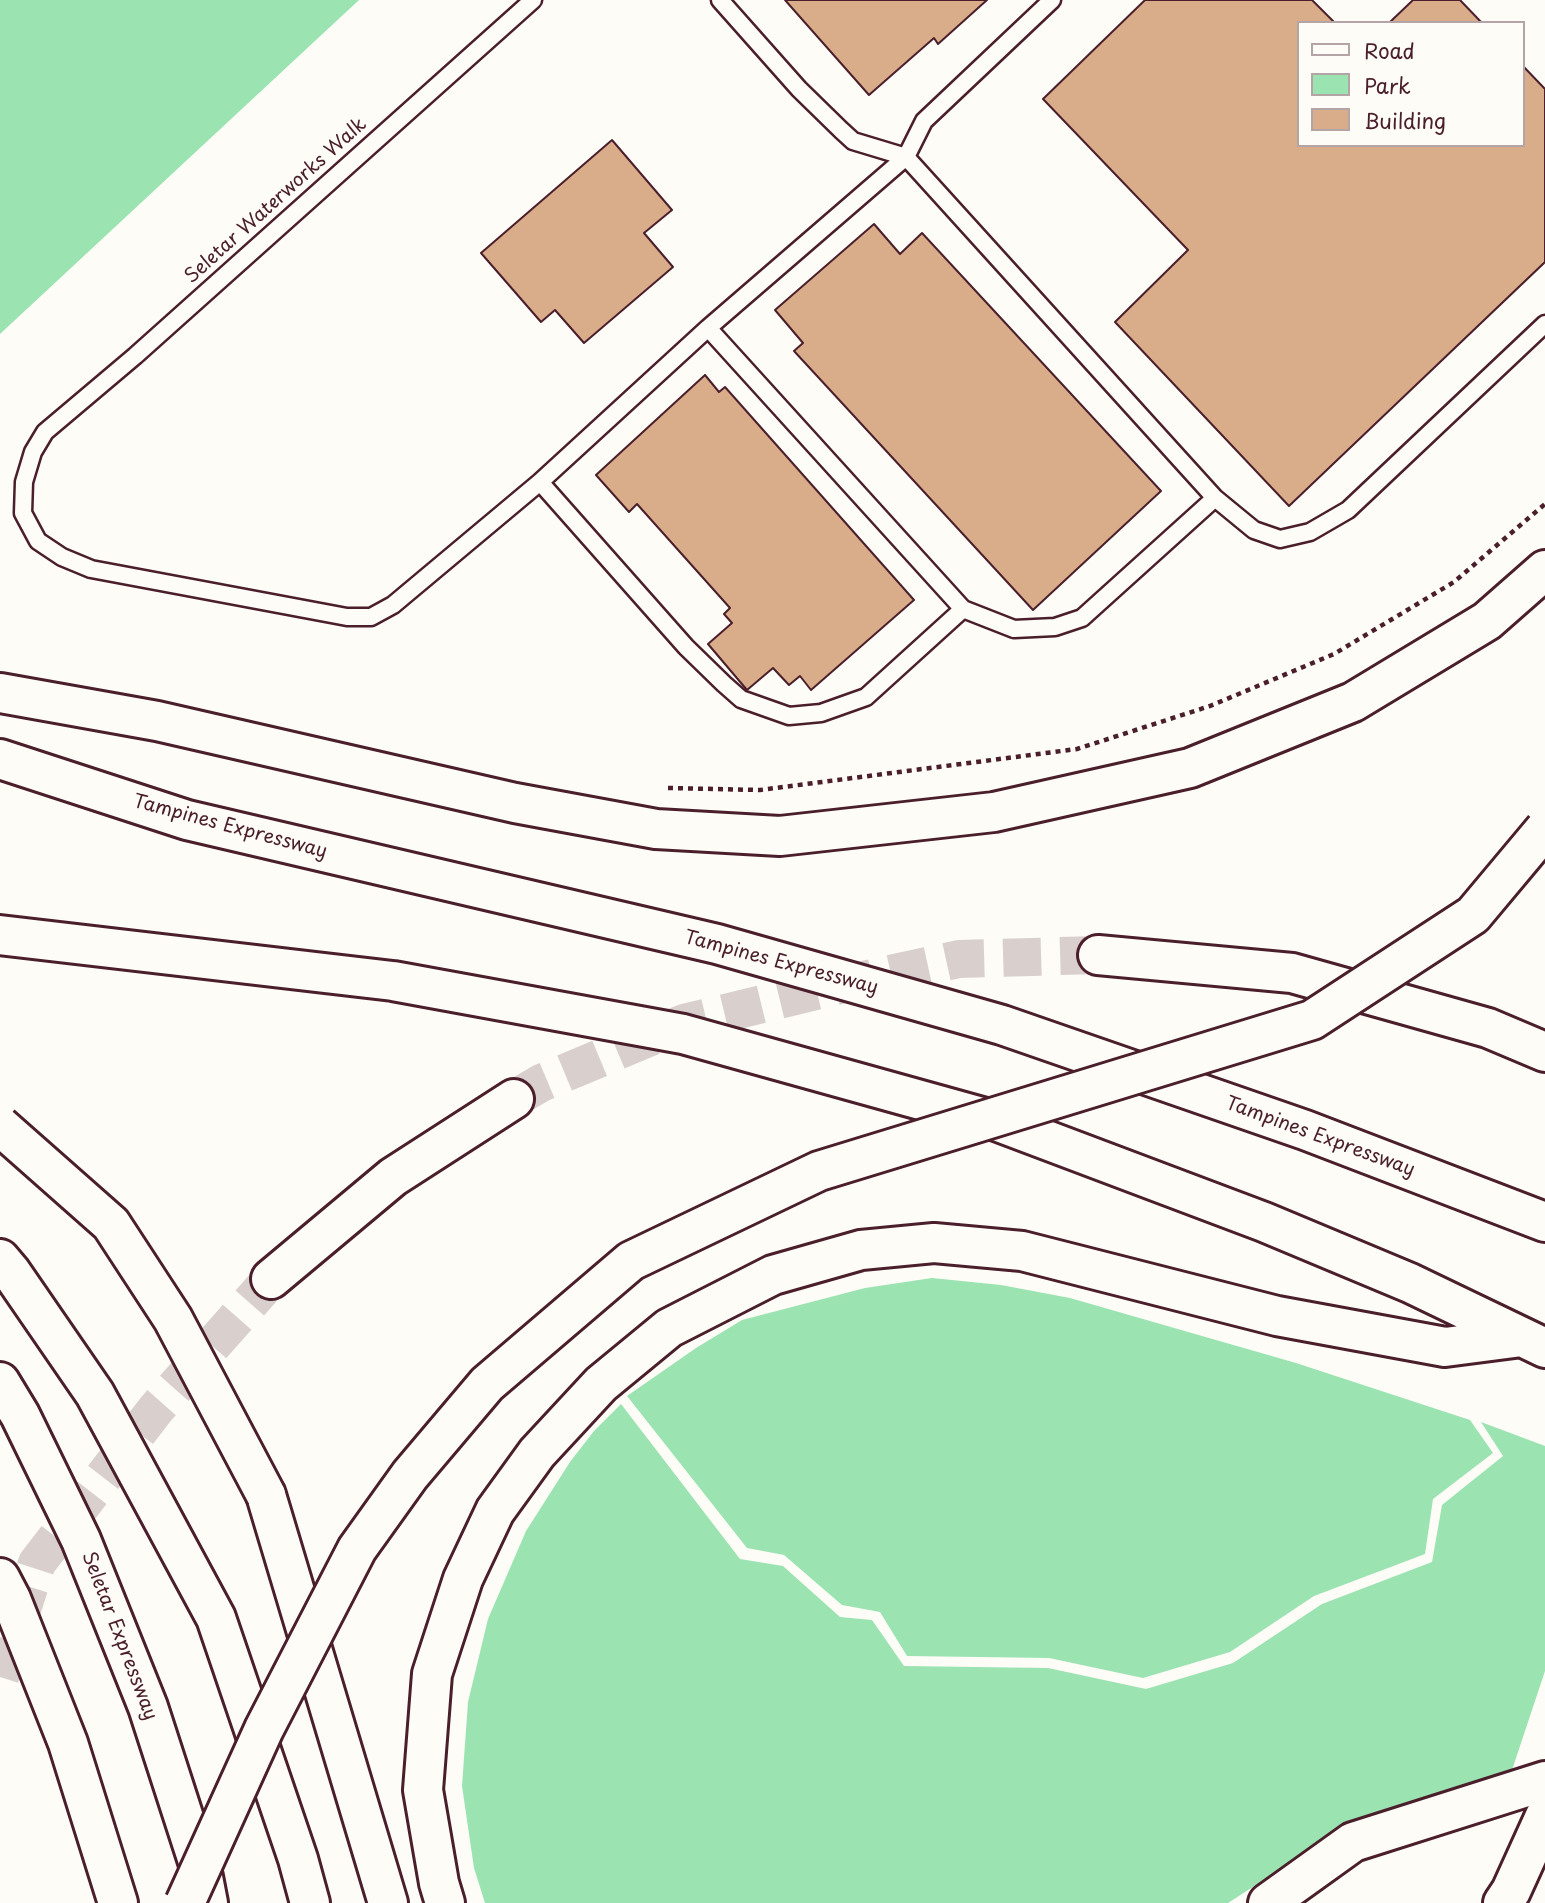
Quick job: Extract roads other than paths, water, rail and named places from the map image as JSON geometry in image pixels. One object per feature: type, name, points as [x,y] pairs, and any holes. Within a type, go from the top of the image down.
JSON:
[{"type":"main road","points":[[0,694],[158,721],[515,803],[656,829],[780,836],[994,812],[1190,768],[1353,702],[1487,621],[1545,570]]},
{"type":"main road","name":"Tampines Expressway","points":[[0,759],[187,820],[718,943],[1002,1025],[1305,1130],[1545,1222]]},
{"type":"main road","points":[[186,1903],[264,1729],[357,1549],[410,1475],[487,1384],[631,1261],[820,1171],[1312,1020],[1472,915],[1545,829]]},
{"type":"main road","points":[[0,936],[393,981],[683,1034],[996,1121],[1264,1222],[1410,1283],[1534,1343]]},
{"type":"main road","points":[[1098,955],[1292,973],[1488,1028],[1545,1052]]},
{"type":"main road","points":[[271,1279],[393,1177],[514,1099]]},
{"type":"main road","points":[[0,1126],[111,1224],[173,1319],[266,1495],[388,1903]]},
{"type":"main road","points":[[445,1903],[423,1790],[432,1674],[463,1579],[495,1511],[537,1453],[601,1384],[669,1328],[773,1275],[861,1250],[934,1243],[1022,1251],[1277,1316],[1445,1347],[1534,1343]]},
{"type":"main road","points":[[0,1259],[95,1394],[216,1618],[298,1859],[310,1903]]},
{"type":"main road","name":"Seletar Expressway","points":[[0,1382],[20,1415],[81,1540],[148,1707],[203,1877],[208,1903]]},
{"type":"main road","points":[[0,1577],[68,1743],[118,1903]]},
{"type":"main road","points":[[1268,1903],[1353,1842],[1545,1780]]},
{"type":"main road","points":[[1503,1903],[1545,1816]]},
{"type":"lane","name":"Seletar Waterworks Walk","points":[[533,0],[135,356],[45,432],[33,452],[24,482],[23,513],[38,541],[62,557],[91,569],[347,617],[371,617],[393,605],[540,482]]},
{"type":"lane","points":[[720,0],[799,89],[853,141],[905,157],[1216,498],[1254,530],[1280,539],[1310,532],[1348,510],[1545,324]]},
{"type":"lane","points":[[963,609],[866,697],[821,713],[789,716],[741,699],[724,684],[686,648],[540,482],[708,328],[905,157],[924,121],[1052,0]]},
{"type":"lane","points":[[708,328],[963,609],[1014,629],[1055,627],[1082,618],[1216,498]]},
{"type":"tunnel","points":[[514,1099],[541,1083],[684,1023],[959,959],[1098,955]]},
{"type":"tunnel","points":[[0,1677],[37,1563],[156,1409],[271,1279]]}]
